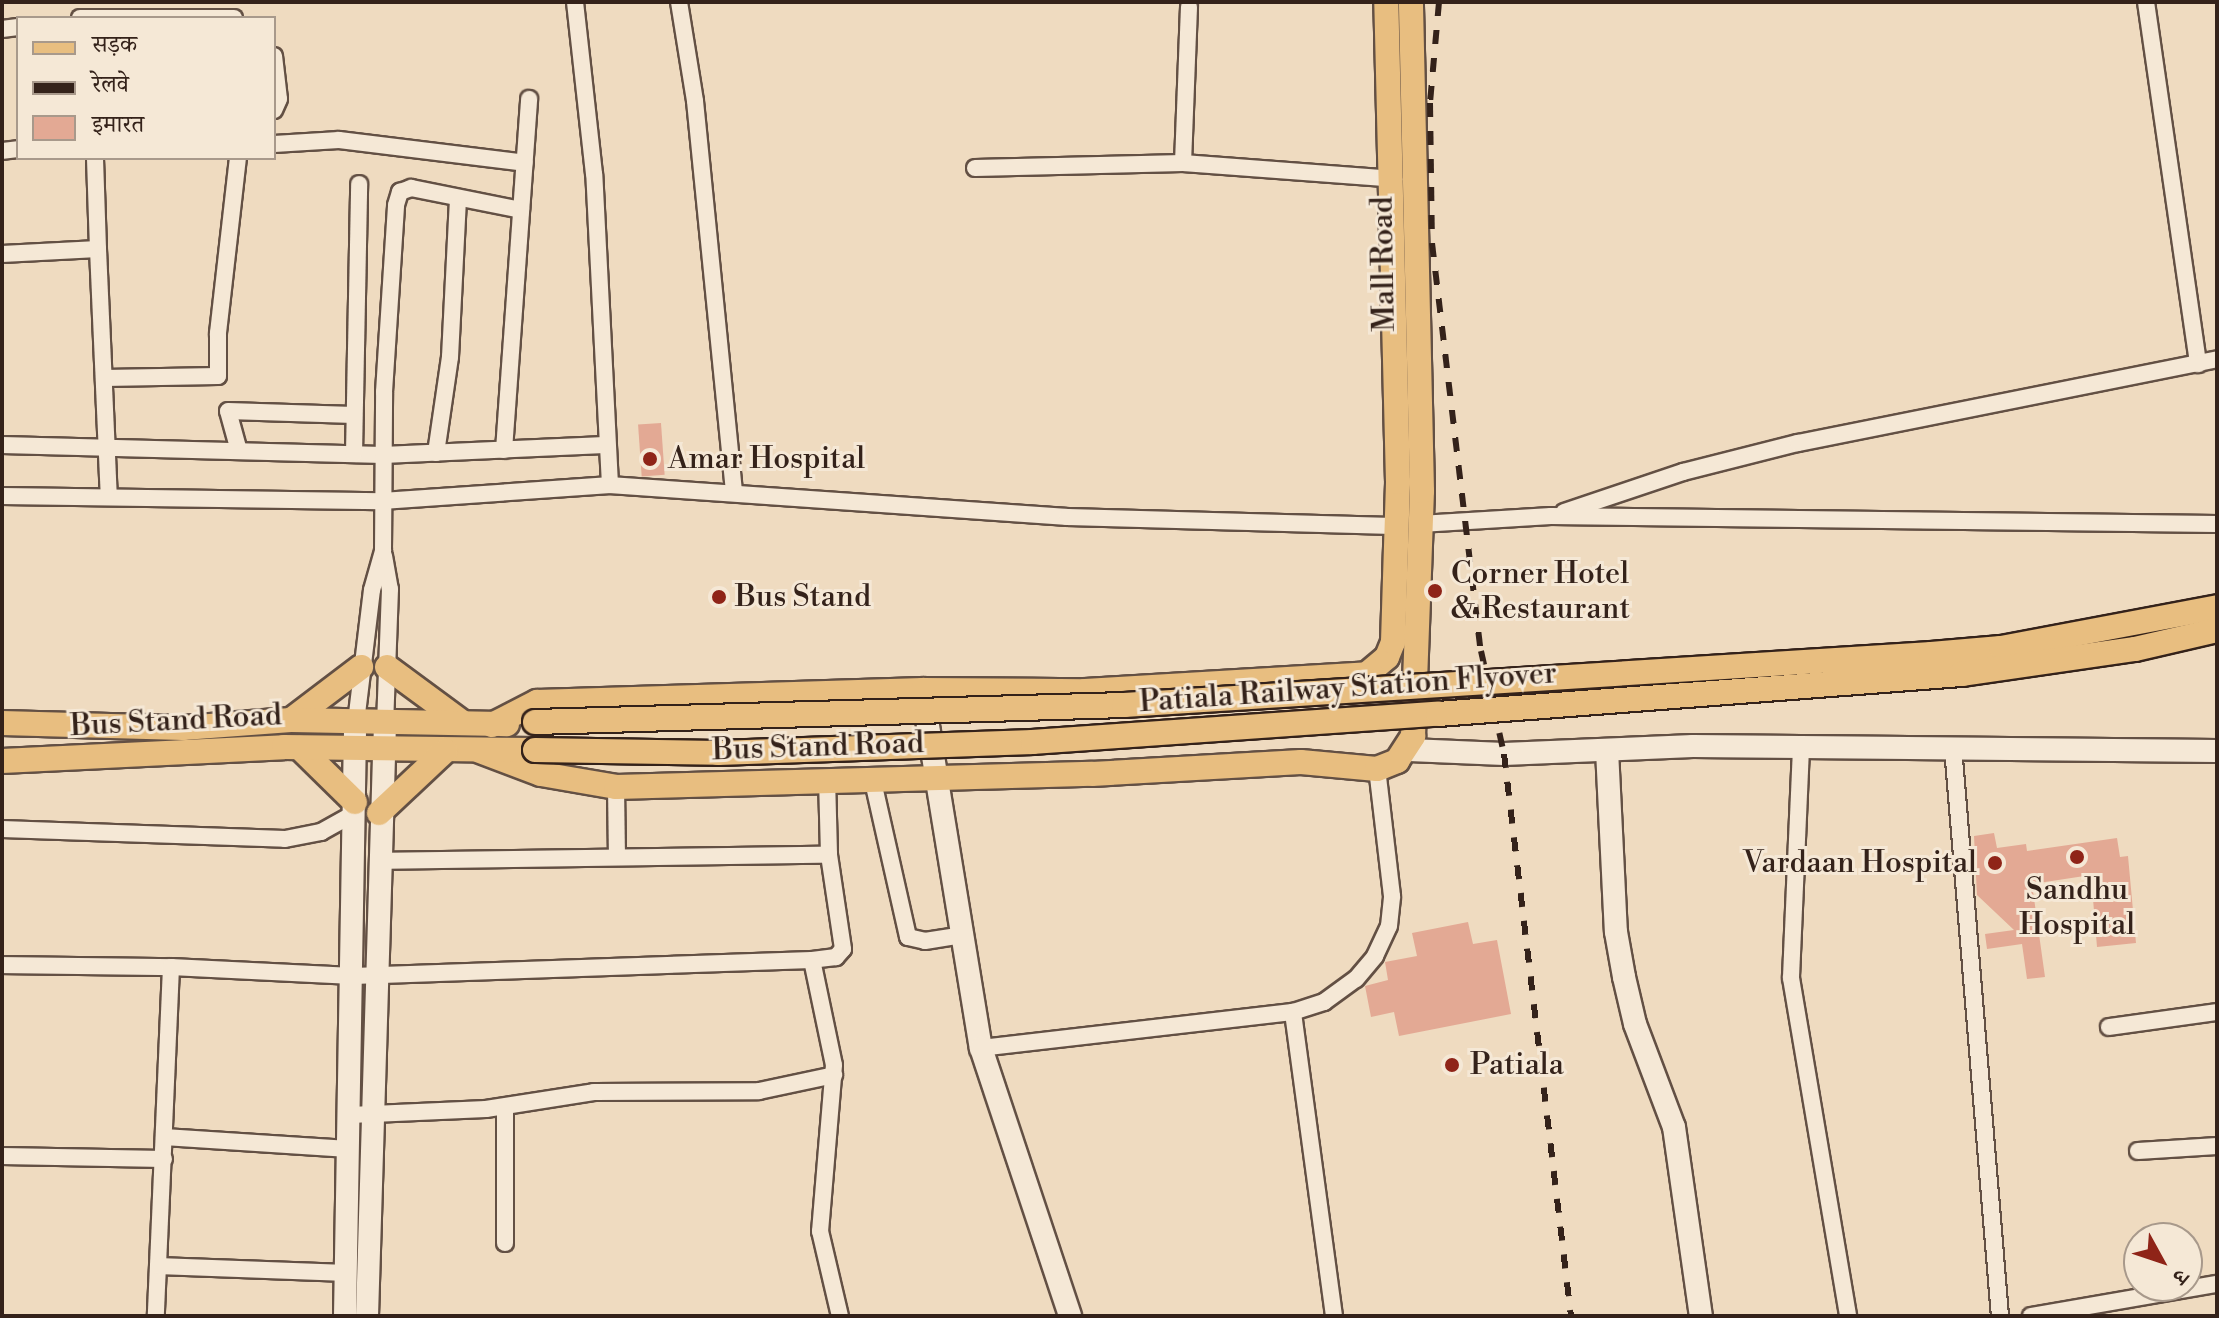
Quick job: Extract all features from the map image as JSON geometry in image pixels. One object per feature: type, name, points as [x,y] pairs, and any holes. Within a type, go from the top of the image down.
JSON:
[{"type":"main road","name":"Mall Road","points":[[1386,2],[1394,179],[1398,482]]},
{"type":"main road","name":"Mall Road","points":[[1411,2],[1420,524]]},
{"type":"main road","name":"Bus Stand Road","points":[[2,723],[183,728],[291,720],[492,725],[537,702],[923,690],[1085,691],[1367,674],[1387,657],[1393,642],[1394,526],[1398,482]]},
{"type":"main road","points":[[1377,769],[1409,750],[1420,524]]},
{"type":"main road","name":"Patiala Railway Station Flyover","points":[[492,725],[1124,705],[1931,654],[2001,648],[2217,607]]},
{"type":"main road","name":"Patiala Railway Station Flyover","points":[[480,751],[718,753],[1033,742],[1438,714],[1961,674],[2135,649],[2217,630]]},
{"type":"main road","points":[[291,720],[361,667]]},
{"type":"main road","points":[[387,667],[463,723]]},
{"type":"main road","points":[[300,748],[363,809],[445,751]]},
{"type":"main road","name":"Bus Stand Road","points":[[2,761],[300,748],[480,751],[541,774],[616,787],[934,775],[1092,774],[1301,762],[1377,769]]},
{"type":"street","points":[[575,2],[594,174],[605,445],[610,485]]},
{"type":"street","points":[[679,2],[695,101],[734,492]]},
{"type":"street","points":[[2146,2],[2198,364]]},
{"type":"street","points":[[1183,163],[1189,7]]},
{"type":"street","points":[[89,16],[127,8],[226,12]]},
{"type":"street","points":[[276,73],[279,99],[276,106]]},
{"type":"street","points":[[504,450],[529,99]]},
{"type":"street","points":[[276,144],[339,140],[525,163]]},
{"type":"street","points":[[95,160],[109,497]]},
{"type":"street","points":[[104,378],[218,376],[218,333],[238,160]]},
{"type":"street","points":[[975,168],[1183,163],[1394,179]]},
{"type":"street","points":[[354,454],[359,184]]},
{"type":"street","points":[[367,1316],[361,1115],[363,809],[384,750],[390,589],[383,551],[383,455],[396,205],[400,192],[411,188],[521,210]]},
{"type":"street","points":[[436,453],[450,357],[458,198]]},
{"type":"street","points":[[2,254],[98,249]]},
{"type":"street","points":[[1551,516],[1683,472],[1798,443],[2217,359]]},
{"type":"street","points":[[239,451],[228,411],[354,415]]},
{"type":"street","points":[[2,445],[383,455],[605,445]]},
{"type":"street","points":[[2,496],[382,501],[610,485],[1067,517],[1394,526]]},
{"type":"street","points":[[1420,524],[1551,516],[2217,524]]},
{"type":"street","points":[[364,975],[378,861],[363,809],[354,750],[361,667],[383,551]]},
{"type":"street","points":[[923,690],[934,775],[981,1048],[1070,1316]]},
{"type":"street","points":[[1409,750],[1504,754],[1953,747],[2217,751]]},
{"type":"street","points":[[1953,747],[2000,1316]]},
{"type":"street","points":[[1801,748],[1791,978],[1848,1316]]},
{"type":"street","points":[[1607,750],[1621,962],[1635,1024],[1674,1127],[1701,1316]]},
{"type":"street","points":[[981,1048],[1293,1012],[1324,1002],[1356,979],[1375,956],[1389,926],[1392,896],[1377,769]]},
{"type":"street","points":[[872,777],[908,937],[925,941],[961,935]]},
{"type":"street","points":[[2,965],[171,967],[364,975],[812,960],[843,952],[829,855],[827,778]]},
{"type":"street","points":[[616,787],[617,855]]},
{"type":"street","points":[[2,829],[285,839],[321,832],[363,809]]},
{"type":"street","points":[[378,861],[617,855],[829,855]]},
{"type":"street","points":[[812,960],[834,1075],[820,1231],[840,1316]]},
{"type":"street","points":[[156,1316],[171,967]]},
{"type":"street","points":[[1293,1012],[1334,1316]]},
{"type":"street","points":[[2109,1027],[2217,1012]]},
{"type":"street","points":[[361,1115],[505,1107],[594,1092],[759,1091],[834,1075]]},
{"type":"street","points":[[505,1107],[505,1243]]},
{"type":"street","points":[[345,1316],[349,1149],[361,1115]]},
{"type":"street","points":[[164,1137],[349,1149]]},
{"type":"street","points":[[2138,1151],[2217,1146]]},
{"type":"street","points":[[2,1156],[164,1159]]},
{"type":"street","points":[[159,1266],[346,1273]]},
{"type":"street","points":[[2031,1316],[2217,1284]]},
{"type":"building","points":[[661,423],[665,475],[642,476],[638,425]]},
{"type":"building","points":[[1994,833],[1997,848],[2026,844],[2027,851],[2117,838],[2120,857],[2128,856],[2136,943],[2097,947],[2091,875],[2032,884],[2045,977],[2027,979],[2022,944],[1987,949],[1985,934],[2014,930],[1977,895],[1974,836]]},
{"type":"building","points":[[1468,922],[1473,944],[1497,940],[1511,1014],[1399,1036],[1394,1012],[1371,1017],[1365,986],[1388,980],[1385,962],[1417,956],[1412,933]]},
{"type":"railway","points":[[1439,2],[1430,103],[1432,243],[1481,651],[1504,754],[1571,1316]]},
{"type":"place","name":"Amar Hospital","points":[[650,459]]},
{"type":"place","name":"Corner Hotel & Restaurant","points":[[1435,591]]},
{"type":"place","name":"Bus Stand","points":[[719,597]]},
{"type":"place","name":"Sandhu Hospital","points":[[2077,857]]},
{"type":"place","name":"Vardaan Hospital","points":[[1995,863]]},
{"type":"place","name":"Patiala","points":[[1452,1065]]}]
